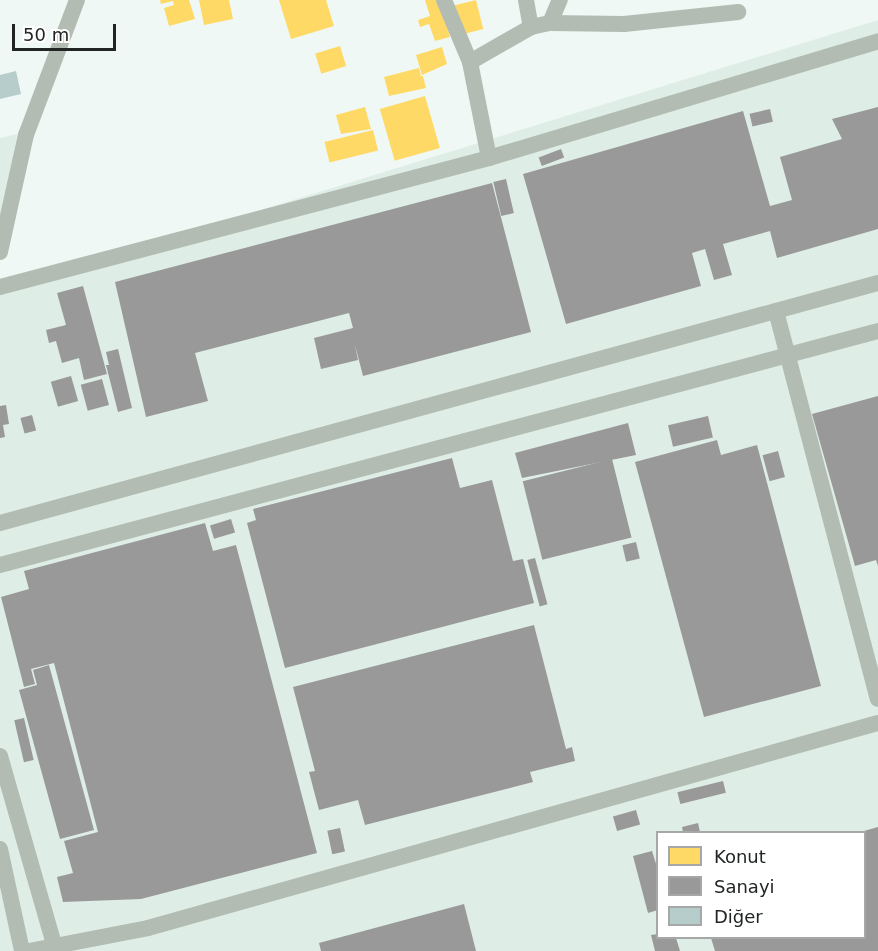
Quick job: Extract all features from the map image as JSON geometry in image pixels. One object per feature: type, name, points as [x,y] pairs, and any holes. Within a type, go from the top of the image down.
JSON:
[{"type":"street","points":[[0,252],[26,135],[77,0]]},
{"type":"street","points":[[444,0],[470,62],[489,158]]},
{"type":"street","points":[[526,0],[531,27]]},
{"type":"street","points":[[550,23],[560,0]]},
{"type":"street","points":[[470,62],[531,27],[550,23],[624,24],[738,12]]},
{"type":"street","points":[[0,280],[0,287],[489,158],[878,41]]},
{"type":"street","points":[[0,523],[878,283]]},
{"type":"street","points":[[776,311],[786,357],[878,699]]},
{"type":"street","points":[[0,565],[878,331]]},
{"type":"street","points":[[29,951],[56,950],[147,928],[415,855],[878,723]]},
{"type":"street","points":[[0,756],[56,950]]},
{"type":"street","points":[[0,849],[22,951]]},
{"type":"shaded area","points":[[878,20],[878,951],[0,951],[0,290]]},
{"type":"shaded area","points":[[17,134],[0,232],[0,138]]},
{"type":"building: Konut","points":[[160,0],[189,0],[195,19],[169,26],[164,8],[174,5],[173,1],[161,4]]},
{"type":"building: Konut","points":[[199,0],[229,0],[233,19],[204,25]]},
{"type":"building: Konut","points":[[279,0],[326,0],[334,26],[291,39]]},
{"type":"building: Konut","points":[[425,0],[440,0],[450,37],[435,41],[429,24],[420,27],[418,20],[430,16]]},
{"type":"building: Konut","points":[[476,0],[483,29],[462,34],[455,5]]},
{"type":"building: Konut","points":[[340,46],[346,66],[321,74],[315,54]]},
{"type":"building: Konut","points":[[442,47],[447,64],[422,75],[416,55]]},
{"type":"building: Konut","points":[[419,68],[421,76],[417,77],[423,76],[426,88],[389,96],[384,77]]},
{"type":"building: Konut","points":[[425,96],[440,148],[395,161],[380,109]]},
{"type":"building: Konut","points":[[365,107],[371,129],[341,134],[336,115]]},
{"type":"building: Konut","points":[[373,130],[378,150],[330,162],[324,142]]},
{"type":"building: Sanayi","points":[[878,107],[878,229],[777,258],[770,231],[723,244],[732,275],[714,280],[705,249],[692,253],[701,286],[566,324],[523,174],[743,111],[770,206],[792,200],[780,157],[842,139],[832,119]]},
{"type":"building: Sanayi","points":[[770,109],[773,122],[752,126],[750,114]]},
{"type":"building: Sanayi","points":[[561,149],[564,157],[542,166],[539,158]]},
{"type":"building: Sanayi","points":[[506,179],[514,213],[501,216],[493,182]]},
{"type":"building: Sanayi","points":[[492,183],[531,332],[363,376],[355,345],[358,360],[321,369],[314,338],[353,328],[349,313],[195,353],[208,401],[146,417],[115,282]]},
{"type":"building: Sanayi","points":[[83,286],[107,374],[84,380],[79,358],[62,363],[56,341],[49,343],[46,330],[66,325],[57,293]]},
{"type":"building: Sanayi","points":[[118,349],[132,408],[118,412],[106,365],[109,365],[106,352]]},
{"type":"building: Sanayi","points":[[71,376],[78,401],[58,407],[51,382]]},
{"type":"building: Sanayi","points":[[102,379],[109,405],[88,411],[81,385]]},
{"type":"building: Sanayi","points":[[878,396],[878,566],[876,560],[855,566],[812,414]]},
{"type":"building: Sanayi","points":[[6,405],[9,424],[3,425],[5,437],[0,438],[0,406]]},
{"type":"building: Sanayi","points":[[32,415],[36,430],[25,434],[20,418]]},
{"type":"building: Sanayi","points":[[708,416],[713,437],[673,447],[668,425]]},
{"type":"building: Sanayi","points":[[628,423],[636,455],[522,478],[515,453]]},
{"type":"building: Sanayi","points":[[717,440],[721,455],[757,445],[821,686],[704,717],[635,462]]},
{"type":"building: Sanayi","points":[[778,451],[785,477],[770,481],[763,455]]},
{"type":"building: Sanayi","points":[[452,458],[460,488],[492,480],[513,561],[523,559],[534,603],[285,668],[247,523],[256,520],[253,509]]},
{"type":"building: Sanayi","points":[[612,459],[632,538],[542,560],[523,481]]},
{"type":"building: Sanayi","points":[[231,519],[235,532],[214,539],[210,525]]},
{"type":"building: Sanayi","points":[[205,523],[213,551],[236,545],[317,853],[141,899],[63,902],[57,877],[73,873],[64,841],[98,832],[54,663],[31,669],[35,684],[24,687],[1,597],[29,589],[24,571]]},
{"type":"building: Sanayi","points":[[636,542],[640,559],[626,562],[622,545]]},
{"type":"building: Sanayi","points":[[535,558],[547,604],[540,606],[527,560]]},
{"type":"building: Sanayi","points":[[534,625],[566,749],[572,747],[575,761],[530,772],[533,782],[365,825],[358,800],[319,810],[309,772],[315,771],[293,687]]},
{"type":"building: Sanayi","points":[[49,665],[94,830],[60,839],[19,690],[37,685],[33,670]]},
{"type":"building: Sanayi","points":[[24,718],[34,760],[24,762],[14,720]]},
{"type":"building: Sanayi","points":[[723,781],[726,793],[680,804],[677,792]]},
{"type":"building: Sanayi","points":[[636,810],[640,824],[617,831],[613,817]]},
{"type":"building: Sanayi","points":[[698,823],[700,831],[683,831],[682,827]]},
{"type":"building: Sanayi","points":[[878,827],[878,951],[715,951],[711,939],[866,939],[866,831],[864,831]]},
{"type":"building: Sanayi","points":[[340,828],[345,851],[332,854],[327,831]]},
{"type":"building: Sanayi","points":[[652,851],[656,864],[656,911],[648,913],[633,856]]},
{"type":"building: Sanayi","points":[[464,904],[476,951],[321,951],[319,943]]},
{"type":"building: Sanayi","points":[[656,934],[656,939],[676,939],[680,951],[655,951],[651,935]]},
{"type":"building: Diğer","points":[[16,71],[21,94],[0,99],[0,75]]}]
